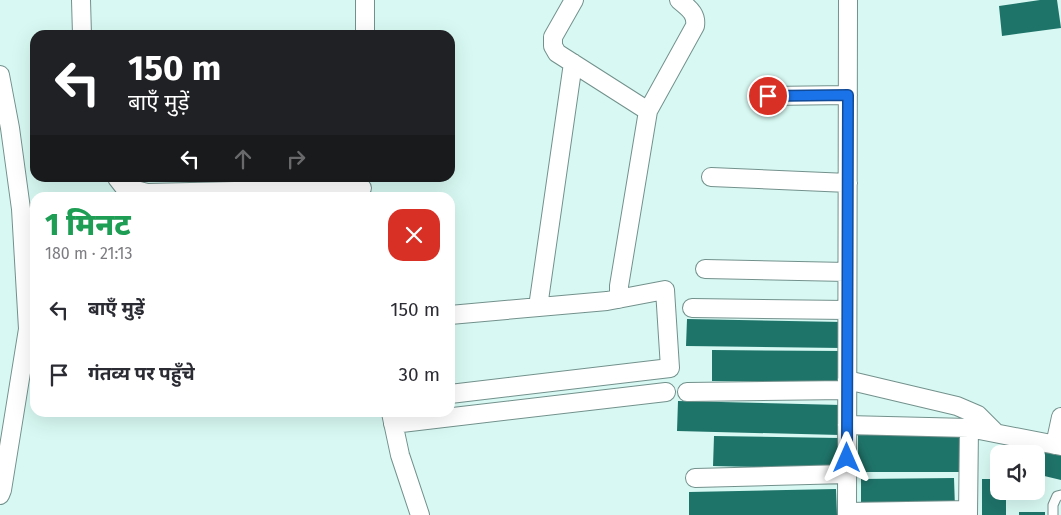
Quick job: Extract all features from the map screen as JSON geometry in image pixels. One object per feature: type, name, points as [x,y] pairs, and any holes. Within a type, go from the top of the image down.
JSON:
[{"type":"street","points":[[81,0],[82,30]]},
{"type":"street","points":[[365,0],[365,30]]},
{"type":"street","points":[[574,0],[553,37],[553,46],[557,53],[648,111]]},
{"type":"street","points":[[619,298],[619,286],[648,111],[695,26],[696,20],[693,12],[679,0]]},
{"type":"street","points":[[848,0],[847,514],[968,513],[969,428]]},
{"type":"street","points":[[538,307],[573,63]]},
{"type":"street","points":[[0,75],[10,128],[21,209],[28,329],[4,452],[0,495]]},
{"type":"street","points":[[768,96],[848,95]]},
{"type":"street","points":[[711,178],[848,183]]},
{"type":"street","points":[[120,182],[124,187],[147,192]]},
{"type":"street","points":[[288,192],[362,188]]},
{"type":"street","points":[[705,269],[847,272]]},
{"type":"street","points":[[455,315],[619,298],[666,290],[670,368],[455,393]]},
{"type":"street","points":[[692,308],[847,310]]},
{"type":"street","points":[[686,392],[847,385],[957,406],[978,415],[996,433]]},
{"type":"street","points":[[455,412],[666,392]]},
{"type":"street","points":[[847,425],[969,428],[1058,445],[1061,417]]},
{"type":"street","points":[[392,418],[400,455],[420,515]]},
{"type":"street","points":[[695,478],[847,474]]},
{"type":"lane","points":[[1053,515],[1053,505],[1057,496],[1061,495]]},
{"type":"building","points":[[1040,0],[1057,0],[1061,28],[1002,36],[999,6]]},
{"type":"building","points":[[687,319],[843,322],[842,348],[686,346]]},
{"type":"building","points":[[712,350],[843,351],[842,382],[712,381]]},
{"type":"building","points":[[678,401],[841,405],[840,435],[677,431]]},
{"type":"building","points":[[858,428],[960,428],[960,472],[858,472]]},
{"type":"building","points":[[714,436],[839,438],[838,469],[713,466]]},
{"type":"building","points":[[1024,441],[1042,445],[1023,445]]},
{"type":"building","points":[[1045,446],[1061,449],[1061,480],[1045,476]]},
{"type":"building","points":[[954,478],[955,508],[861,509],[861,479]]},
{"type":"building","points":[[982,479],[990,479],[990,500],[1006,500],[1006,515],[982,515]]},
{"type":"building","points":[[836,489],[837,515],[689,515],[689,492]]},
{"type":"building","points":[[1019,512],[1045,512],[1045,515],[1019,515]]},
{"type":"route","points":[[768,96],[848,95],[847,458]]}]
